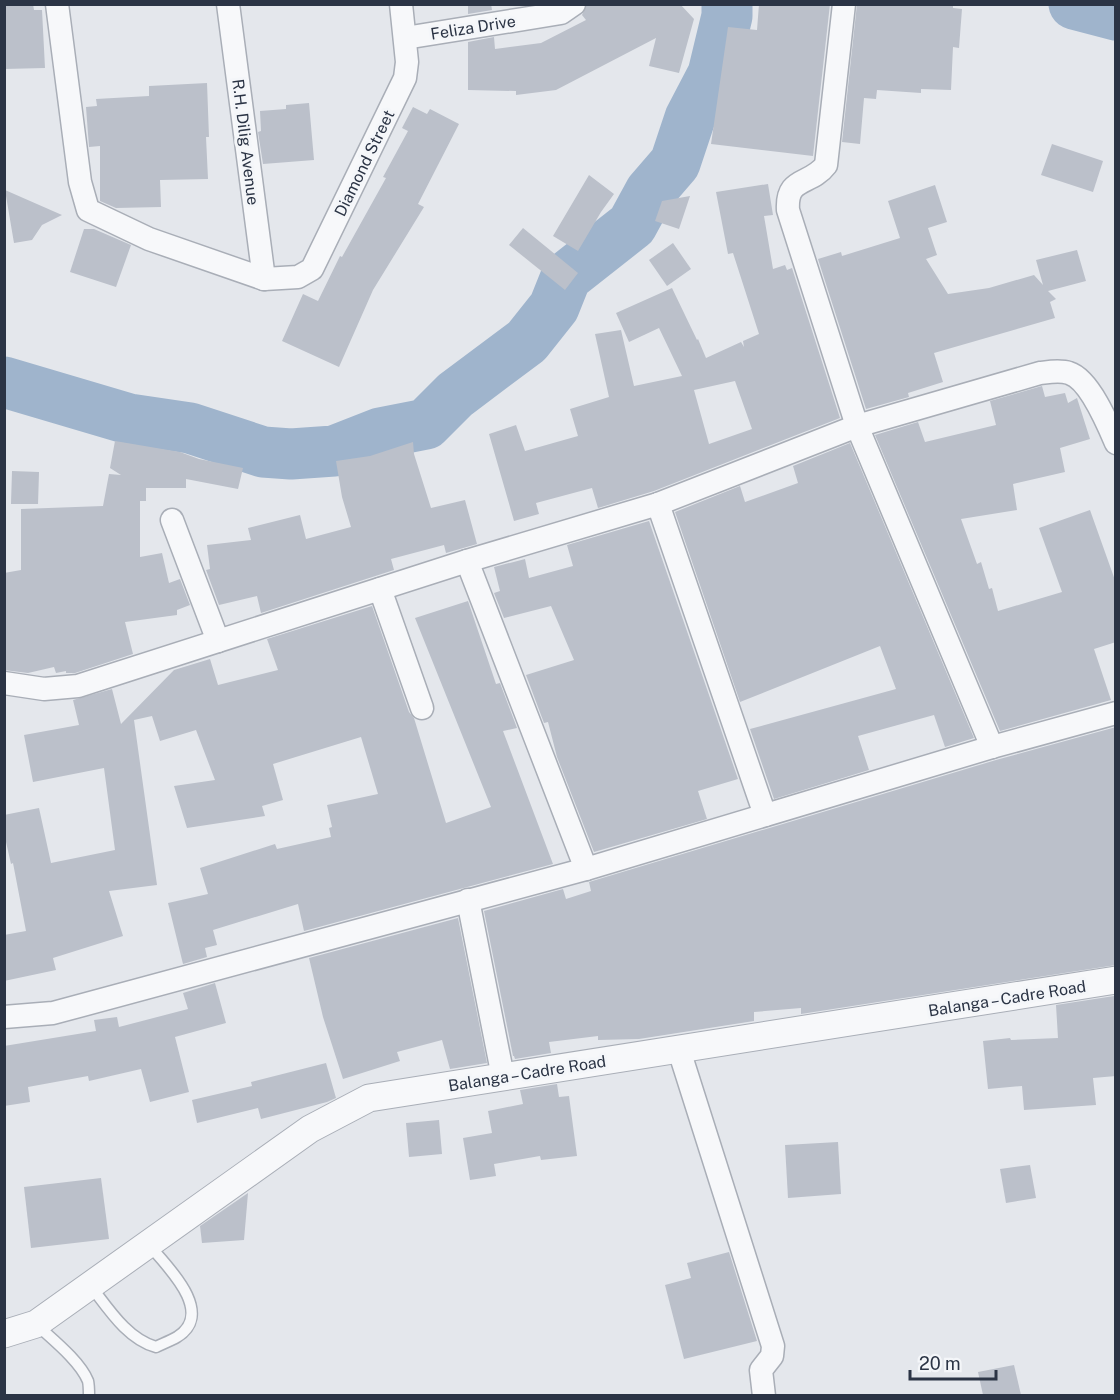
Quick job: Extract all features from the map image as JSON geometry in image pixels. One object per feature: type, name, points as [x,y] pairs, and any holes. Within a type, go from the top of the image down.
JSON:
[{"type":"street","points":[[57,4],[80,183],[88,210],[149,239],[264,279]]},
{"type":"street","name":"R.H. Dilig Avenue","points":[[228,4],[264,279]]},
{"type":"street","name":"Diamond Street","points":[[264,279],[298,277],[312,269],[405,78],[407,62],[401,4]]},
{"type":"street","name":"Feliza Drive","points":[[405,38],[561,13],[574,4]]},
{"type":"street","points":[[844,4],[826,165],[824,169],[790,189],[787,199],[788,210],[857,426],[992,747]]},
{"type":"street","points":[[4,683],[44,689],[78,686],[467,561],[658,504],[857,426],[1040,373],[1069,373],[1080,379],[1088,388],[1114,435]]},
{"type":"street","points":[[658,504],[765,815]]},
{"type":"street","points":[[172,520],[218,641]]},
{"type":"street","points":[[467,561],[586,869]]},
{"type":"street","points":[[380,589],[422,708]]},
{"type":"street","points":[[4,1017],[52,1013],[586,869],[992,747],[1116,713]]},
{"type":"street","points":[[468,900],[503,1077]]},
{"type":"street","name":"Balanga – Cadre Road","points":[[4,1334],[36,1324],[310,1129],[361,1101],[375,1096],[1116,980]]},
{"type":"street","points":[[679,1050],[773,1346],[772,1356],[761,1370],[764,1395]]},
{"type":"lane","points":[[90,1285],[120,1322],[143,1343],[156,1347],[178,1337],[189,1325],[192,1306],[180,1282],[148,1244]]},
{"type":"lane","points":[[36,1324],[63,1348],[79,1367],[88,1382],[89,1395]]},
{"type":"building","points":[[4,4],[33,4],[34,10],[42,10],[45,68],[4,69]]},
{"type":"building","points":[[468,4],[491,4],[492,10],[468,14]]},
{"type":"building","points":[[587,4],[680,4],[694,19],[679,73],[649,66],[656,38],[556,90],[516,95],[516,91],[468,90],[468,42],[494,37],[495,49],[541,43],[586,20],[582,15]]},
{"type":"building","points":[[759,4],[830,4],[813,156],[711,144],[728,27],[757,30]]},
{"type":"building","points":[[857,4],[953,4],[953,8],[962,9],[959,48],[953,47],[951,90],[921,89],[921,93],[877,90],[876,99],[864,98],[860,144],[842,142]]},
{"type":"building","points":[[207,83],[208,179],[160,180],[161,207],[116,208],[100,201],[100,146],[89,147],[86,107],[97,106],[96,99],[149,96],[149,86]]},
{"type":"building","points":[[309,103],[314,160],[263,164],[258,132],[261,131],[260,111],[286,109],[286,105]]},
{"type":"building","points":[[413,107],[427,114],[430,109],[459,124],[418,204],[424,207],[373,290],[339,367],[282,341],[303,294],[318,301],[340,256],[342,257],[386,178],[383,177],[408,131],[402,128]]},
{"type":"building","points":[[1052,144],[1103,161],[1093,192],[1041,175]]},
{"type":"building","points":[[589,175],[614,194],[578,251],[553,236]]},
{"type":"building","points":[[768,184],[773,215],[764,216],[773,269],[785,265],[787,270],[792,268],[840,418],[654,491],[598,508],[592,488],[536,503],[539,514],[514,521],[489,434],[516,425],[525,451],[578,436],[570,409],[609,397],[595,334],[621,330],[634,386],[682,376],[659,328],[629,342],[616,313],[672,288],[706,358],[741,342],[744,347],[743,341],[759,334],[733,253],[728,254],[716,192]],"holes":[[[735,381],[752,429],[709,444],[694,390]]]},
{"type":"building","points":[[935,185],[947,222],[928,228],[937,255],[926,259],[948,294],[989,288],[1034,275],[1043,285],[1036,260],[1077,250],[1086,281],[1048,291],[1056,299],[1050,302],[1055,318],[934,353],[943,382],[908,393],[909,397],[866,409],[818,259],[841,252],[842,256],[900,238],[888,201]]},
{"type":"building","points":[[5,190],[62,215],[42,225],[32,240],[14,243]]},
{"type":"building","points":[[690,196],[679,229],[655,221],[662,201]]},
{"type":"building","points":[[523,228],[578,273],[565,290],[509,245]]},
{"type":"building","points":[[84,229],[94,229],[131,245],[116,287],[70,272]]},
{"type":"building","points":[[673,243],[691,269],[667,286],[649,260]]},
{"type":"building","points":[[1042,386],[1045,397],[1065,393],[1068,403],[1077,398],[1090,439],[1060,448],[1065,472],[1013,484],[1017,510],[961,519],[977,564],[981,562],[989,589],[992,588],[998,611],[1062,592],[1039,528],[1090,510],[1116,583],[1116,642],[1094,649],[1111,700],[1000,731],[875,435],[918,422],[925,442],[996,425],[990,401]]},
{"type":"building","points":[[115,441],[180,452],[199,459],[243,468],[238,489],[186,479],[186,488],[146,488],[146,501],[140,501],[140,557],[162,553],[169,583],[180,579],[190,605],[177,610],[177,615],[125,622],[133,654],[75,673],[66,673],[66,671],[56,673],[54,667],[28,673],[4,670],[4,573],[21,570],[21,509],[103,506],[109,474],[121,475],[110,468]]},
{"type":"building","points":[[413,442],[414,454],[431,508],[465,500],[477,544],[446,553],[444,545],[391,559],[394,570],[261,613],[257,596],[219,605],[206,570],[210,569],[207,545],[251,540],[248,528],[300,515],[306,539],[351,527],[342,497],[336,461],[370,456]]},
{"type":"building","points":[[850,443],[974,738],[945,747],[934,715],[858,736],[869,770],[774,799],[750,729],[896,689],[880,646],[740,702],[675,512],[740,486],[745,502],[798,483],[793,466]]},
{"type":"building","points":[[12,471],[39,472],[38,504],[11,504]]},
{"type":"building","points":[[649,521],[738,779],[698,791],[707,819],[594,852],[557,757],[548,722],[544,723],[526,675],[574,660],[551,606],[504,618],[494,593],[500,591],[494,567],[525,559],[529,578],[573,566],[567,545]]},
{"type":"building","points":[[468,601],[496,684],[500,683],[517,728],[503,731],[553,864],[304,931],[298,904],[213,930],[217,945],[205,948],[207,957],[183,964],[168,903],[208,894],[200,868],[275,844],[277,849],[331,837],[329,828],[332,827],[327,805],[378,794],[361,737],[273,764],[283,800],[262,806],[265,816],[187,828],[174,786],[215,780],[196,730],[160,741],[152,716],[134,720],[157,885],[109,891],[123,936],[53,958],[56,970],[4,981],[4,935],[26,931],[13,863],[11,864],[4,833],[4,815],[39,808],[51,863],[115,850],[104,768],[33,782],[24,735],[79,725],[73,700],[112,689],[121,724],[174,670],[210,659],[218,685],[278,670],[267,639],[372,606],[409,712],[414,718],[446,823],[491,807],[415,618]]},
{"type":"building","points":[[1116,727],[1116,965],[801,1014],[801,1008],[754,1012],[754,1021],[639,1039],[598,1040],[598,1036],[549,1042],[551,1053],[515,1059],[513,1056],[484,911],[563,889],[566,899],[591,891],[589,882],[996,760]]},
{"type":"building","points":[[458,918],[487,1063],[450,1069],[442,1040],[397,1052],[400,1061],[343,1079],[323,1017],[309,958]]},
{"type":"building","points":[[215,983],[226,1023],[175,1037],[189,1092],[150,1102],[141,1069],[89,1081],[88,1076],[28,1087],[30,1102],[4,1106],[4,1046],[96,1031],[94,1020],[117,1017],[119,1027],[188,1009],[183,993]]},
{"type":"building","points":[[1114,996],[1116,1076],[1093,1078],[1096,1105],[1024,1110],[1022,1086],[988,1089],[983,1041],[1010,1038],[1011,1040],[1058,1038],[1056,1005]]},
{"type":"building","points":[[326,1063],[336,1098],[261,1119],[258,1108],[197,1123],[192,1100],[252,1086],[251,1082]]},
{"type":"building","points":[[557,1084],[559,1097],[569,1096],[577,1156],[541,1160],[540,1156],[494,1164],[496,1176],[470,1180],[463,1138],[492,1133],[488,1111],[523,1104],[520,1090]]},
{"type":"building","points":[[439,1120],[442,1154],[409,1157],[406,1123]]},
{"type":"building","points":[[838,1142],[841,1194],[788,1198],[785,1145]]},
{"type":"building","points":[[1030,1165],[1036,1198],[1006,1203],[1000,1169]]},
{"type":"building","points":[[101,1178],[109,1239],[31,1248],[24,1187]]},
{"type":"building","points":[[248,1193],[244,1240],[202,1243],[200,1226]]},
{"type":"building","points":[[729,1252],[757,1341],[684,1359],[665,1285],[691,1278],[687,1263]]},
{"type":"building","points":[[1014,1365],[1021,1395],[983,1395],[978,1372]]},
{"type":"waterway","points":[[4,382],[129,419],[190,428],[263,452],[291,454],[334,451],[380,433],[426,424],[455,395],[527,341],[554,307],[566,277],[632,225],[650,192],[675,163],[690,118],[713,74],[727,16],[727,4]]},
{"type":"waterway","points":[[1074,4],[1116,15]]}]
